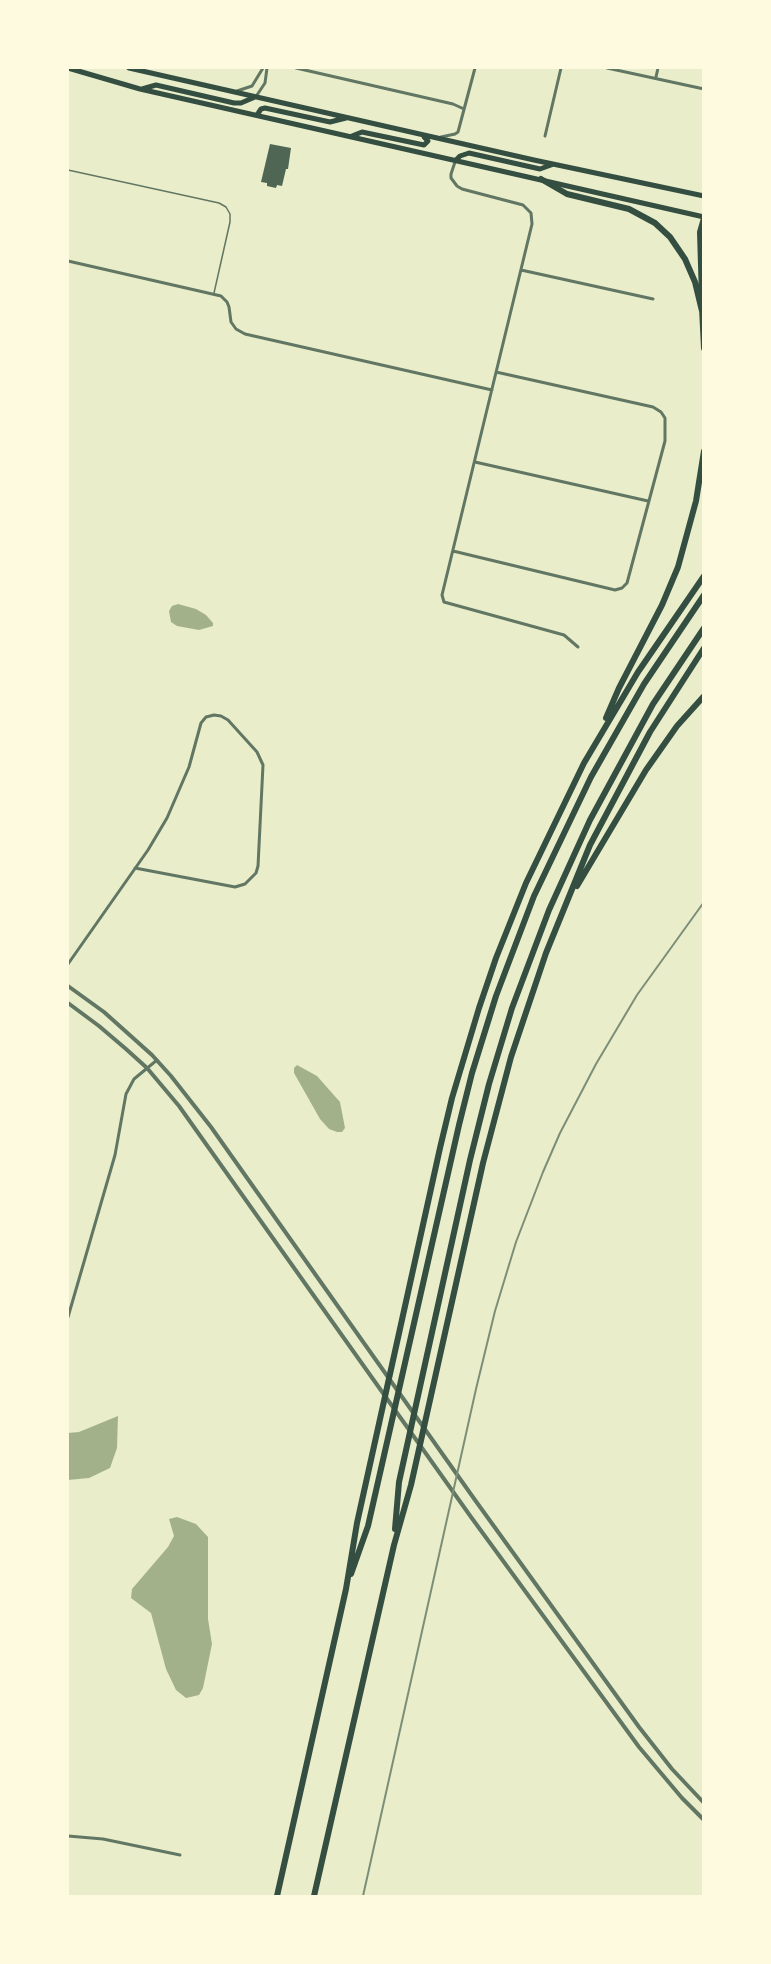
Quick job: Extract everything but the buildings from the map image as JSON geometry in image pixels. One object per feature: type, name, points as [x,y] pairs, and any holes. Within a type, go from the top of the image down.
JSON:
[{"type":"highway","points":[[541,179],[567,194],[629,209],[655,223],[670,237],[685,259],[693,275],[702,311]]},
{"type":"highway","points":[[704,217],[700,232],[704,348]]},
{"type":"highway","points":[[277,1896],[346,1589],[357,1523],[437,1159],[465,1051],[487,983],[523,891],[559,811],[662,605],[678,567],[693,514],[704,451]]},
{"type":"highway","points":[[596,740],[652,650],[704,576]]},
{"type":"highway","points":[[346,1589],[368,1526],[459,1125],[496,996],[534,896],[591,777],[640,692],[704,595]]},
{"type":"highway","points":[[394,1545],[399,1482],[457,1217],[482,1110],[512,1008],[546,917],[590,820],[649,711],[704,628]]},
{"type":"highway","points":[[314,1896],[498,1102],[533,988],[590,845],[624,778],[664,709],[704,648]]},
{"type":"highway","points":[[567,902],[640,778],[677,726],[704,696]]},
{"type":"main road","points":[[68,68],[140,89],[704,217]]},
{"type":"main road","points":[[129,68],[704,196]]},
{"type":"main road","points":[[140,89],[156,85],[234,103],[255,97]]},
{"type":"main road","points":[[257,115],[261,109],[266,108],[330,122],[348,117]]},
{"type":"main road","points":[[350,137],[362,132],[419,145],[427,144],[427,138],[418,134]]},
{"type":"main road","points":[[456,160],[470,153],[540,169],[553,164]]},
{"type":"street","points":[[232,92],[252,86],[265,68]]},
{"type":"street","points":[[255,97],[265,82],[265,68]]},
{"type":"street","points":[[296,68],[453,104],[464,109]]},
{"type":"street","points":[[436,137],[449,136],[458,132],[475,68]]},
{"type":"street","points":[[545,136],[561,68]]},
{"type":"street","points":[[607,68],[704,89]]},
{"type":"street","points":[[656,78],[658,68]]},
{"type":"street","points":[[456,160],[451,178],[457,186],[516,202],[528,208],[532,224],[442,595],[444,602],[564,635],[578,647]]},
{"type":"street","points":[[68,261],[221,296],[227,302],[231,322],[236,329],[245,334],[492,390]]},
{"type":"street","points":[[521,270],[652,299]]},
{"type":"street","points":[[453,551],[615,590],[622,588],[627,583],[665,441],[665,418],[653,407],[496,372]]},
{"type":"street","points":[[474,462],[648,501]]},
{"type":"street","points":[[68,964],[158,834],[179,793],[201,723],[206,717],[214,715],[228,720],[257,752],[262,765],[259,854],[256,873],[245,884],[235,887],[135,868]]},
{"type":"street","points":[[68,986],[104,1012],[157,1060],[211,1127],[475,1500],[655,1748],[704,1803]]},
{"type":"street","points":[[68,1003],[99,1026],[147,1068],[166,1089],[471,1517],[639,1747],[675,1791],[704,1820]]},
{"type":"street","points":[[68,1317],[115,1155],[126,1094],[134,1079],[157,1060]]},
{"type":"street","points":[[68,1836],[103,1839],[180,1855]]},
{"type":"lane","points":[[68,170],[219,203],[226,207],[230,214],[230,222],[214,294]]},
{"type":"shaded area","points":[[178,604],[196,609],[206,615],[213,626],[199,630],[177,626],[171,622],[169,611],[172,606]]},
{"type":"shaded area","points":[[297,1065],[317,1076],[340,1102],[345,1128],[342,1132],[329,1129],[320,1119],[294,1073]]},
{"type":"shaded area","points":[[118,1416],[117,1448],[110,1468],[89,1478],[68,1480],[68,1433],[79,1432]]},
{"type":"shaded area","points":[[177,1517],[196,1524],[208,1537],[208,1619],[212,1644],[203,1688],[199,1695],[186,1698],[176,1690],[166,1669],[151,1613],[131,1598],[132,1589],[168,1547],[174,1536],[169,1519]]},
{"type":"railway","points":[[363,1896],[476,1389],[495,1311],[516,1242],[560,1133],[596,1064],[637,995],[704,902]]}]
